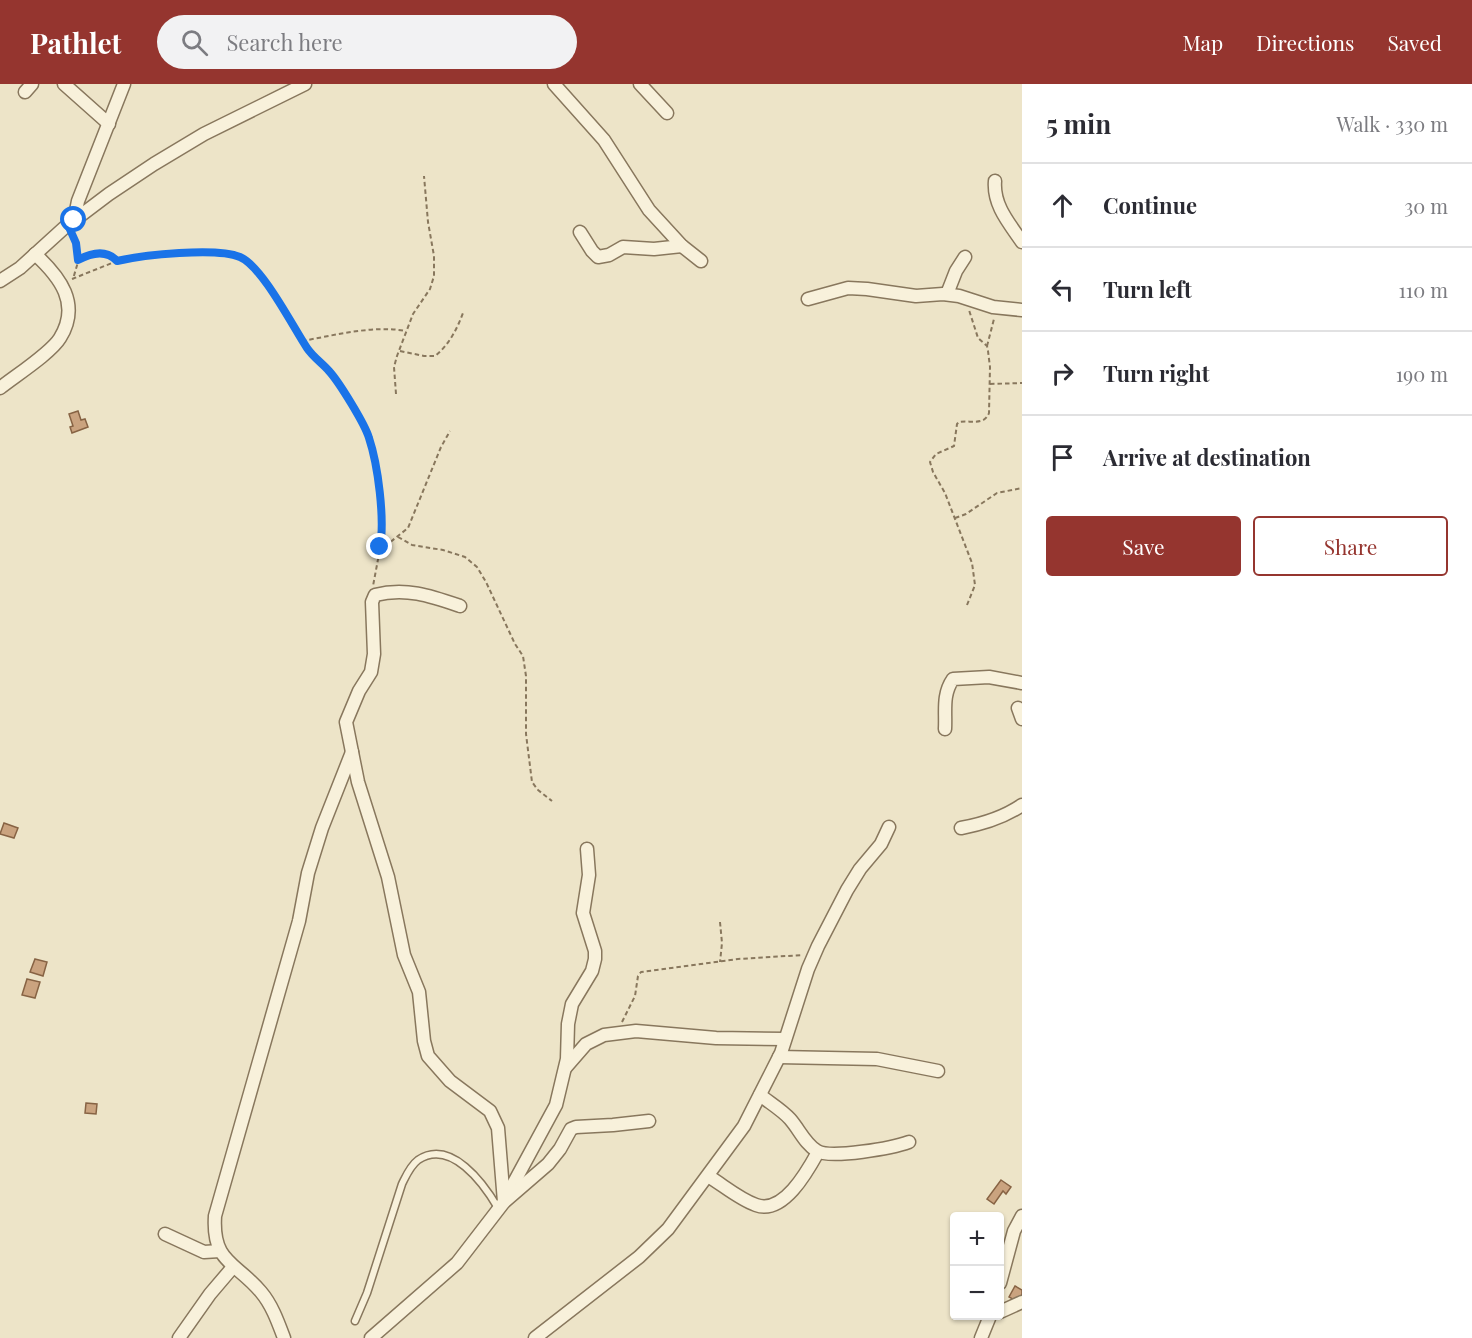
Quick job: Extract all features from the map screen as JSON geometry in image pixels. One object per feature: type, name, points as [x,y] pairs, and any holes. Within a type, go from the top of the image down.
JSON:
[{"type":"street","points":[[64,84],[109,124]]},
{"type":"street","points":[[71,223],[124,84]]},
{"type":"street","points":[[0,280],[127,182],[204,134],[305,84]]},
{"type":"street","points":[[554,84],[604,140],[649,210],[682,246],[701,261]]},
{"type":"street","points":[[640,84],[667,114]]},
{"type":"street","points":[[995,181],[996,199],[1022,242]]},
{"type":"street","points":[[580,232],[598,257],[609,255],[623,248],[654,249],[682,246]]},
{"type":"street","points":[[0,388],[60,339],[68,318],[68,295],[53,271],[35,254]]},
{"type":"street","points":[[947,294],[956,271],[965,257]]},
{"type":"street","points":[[808,299],[848,288],[886,290],[916,296],[947,294],[998,308],[1022,310]]},
{"type":"street","points":[[460,606],[419,593],[401,591],[382,593],[373,597],[375,654],[371,672],[359,691],[346,722],[369,819],[388,878],[404,955],[419,992],[424,1041],[428,1056],[450,1081],[490,1111],[495,1119],[498,1128],[501,1205]]},
{"type":"street","points":[[945,729],[944,701],[952,679],[972,676],[1022,682]]},
{"type":"street","points":[[284,1338],[274,1311],[261,1291],[233,1267],[220,1251],[214,1228],[215,1216],[299,921],[308,873],[322,828],[352,752]]},
{"type":"street","points":[[961,828],[982,825],[1022,805]]},
{"type":"street","points":[[535,1338],[639,1257],[668,1229],[744,1126],[779,1057],[814,954],[847,890],[860,869],[881,844],[889,827]]},
{"type":"street","points":[[371,1338],[457,1263],[501,1205],[556,1105],[566,1068],[568,1023],[572,1004],[592,971],[595,959],[595,951],[583,913],[588,875],[586,849]]},
{"type":"street","points":[[566,1068],[586,1044],[595,1038],[636,1031],[717,1038],[785,1039]]},
{"type":"street","points":[[779,1057],[877,1059],[938,1071]]},
{"type":"street","points":[[760,1095],[788,1117],[818,1152],[826,1154],[893,1148],[909,1142]]},
{"type":"street","points":[[501,1205],[548,1164],[571,1129],[649,1121]]},
{"type":"street","points":[[708,1176],[756,1205],[770,1207],[791,1193],[806,1174],[818,1152]]},
{"type":"street","points":[[1004,1266],[1014,1231],[1022,1216]]},
{"type":"street","points":[[165,1234],[204,1252],[220,1251]]},
{"type":"street","points":[[179,1338],[210,1294],[233,1267]]},
{"type":"street","points":[[1004,1310],[1022,1302]]},
{"type":"street","points":[[981,1338],[988,1320]]},
{"type":"lane","points":[[355,1321],[367,1293],[402,1184],[418,1160],[444,1155],[451,1157],[474,1174],[501,1205]]},
{"type":"path","points":[[396,394],[394,367],[399,351],[416,308],[430,289],[434,276],[434,256],[424,176]]},
{"type":"path","points":[[71,223],[78,260],[74,279]]},
{"type":"path","points":[[78,260],[100,253],[113,256],[117,261]]},
{"type":"path","points":[[60,282],[74,279],[117,261],[142,255],[186,253],[239,257],[251,265],[309,351],[330,372],[369,437],[380,501],[382,538],[373,578],[373,597]]},
{"type":"path","points":[[966,298],[978,338],[987,345]]},
{"type":"path","points":[[967,605],[972,595],[975,574],[945,493],[930,462],[936,454],[954,446],[959,422],[982,422],[987,418],[990,367],[987,345],[998,308]]},
{"type":"path","points":[[399,351],[435,356],[446,345],[464,313]]},
{"type":"path","points":[[302,341],[377,329],[406,331]]},
{"type":"path","points":[[990,384],[1022,383]]},
{"type":"path","points":[[379,551],[408,528],[421,493],[450,430]]},
{"type":"path","points":[[954,519],[966,514],[997,493],[1022,488]]},
{"type":"path","points":[[398,537],[412,545],[443,550],[465,557],[477,567],[486,582],[523,656],[526,676],[526,734],[532,782],[552,801]]},
{"type":"path","points":[[720,922],[722,943],[720,962]]},
{"type":"path","points":[[621,1033],[622,1021],[635,996],[638,976],[641,972],[814,954]]},
{"type":"building","points":[[78,411],[81,420],[85,419],[88,427],[72,433],[70,427],[73,426],[69,414]]},
{"type":"building","points":[[4,823],[18,828],[14,838],[0,834]]},
{"type":"building","points":[[35,959],[47,962],[43,976],[30,972]]},
{"type":"building","points":[[27,979],[40,982],[35,998],[22,995]]},
{"type":"building","points":[[86,1103],[97,1104],[96,1114],[85,1113]]},
{"type":"building","points":[[1001,1180],[1011,1187],[1006,1194],[1003,1191],[994,1204],[987,1199]]},
{"type":"building","points":[[1015,1286],[1022,1290],[1018,1302],[1009,1297]]},
{"type":"route","points":[[74,220],[68,225],[76,243],[78,260],[100,253],[113,256],[117,261],[142,255],[195,253],[239,257],[251,265],[309,351],[330,372],[369,437],[379,487],[382,524],[380,547]]}]
